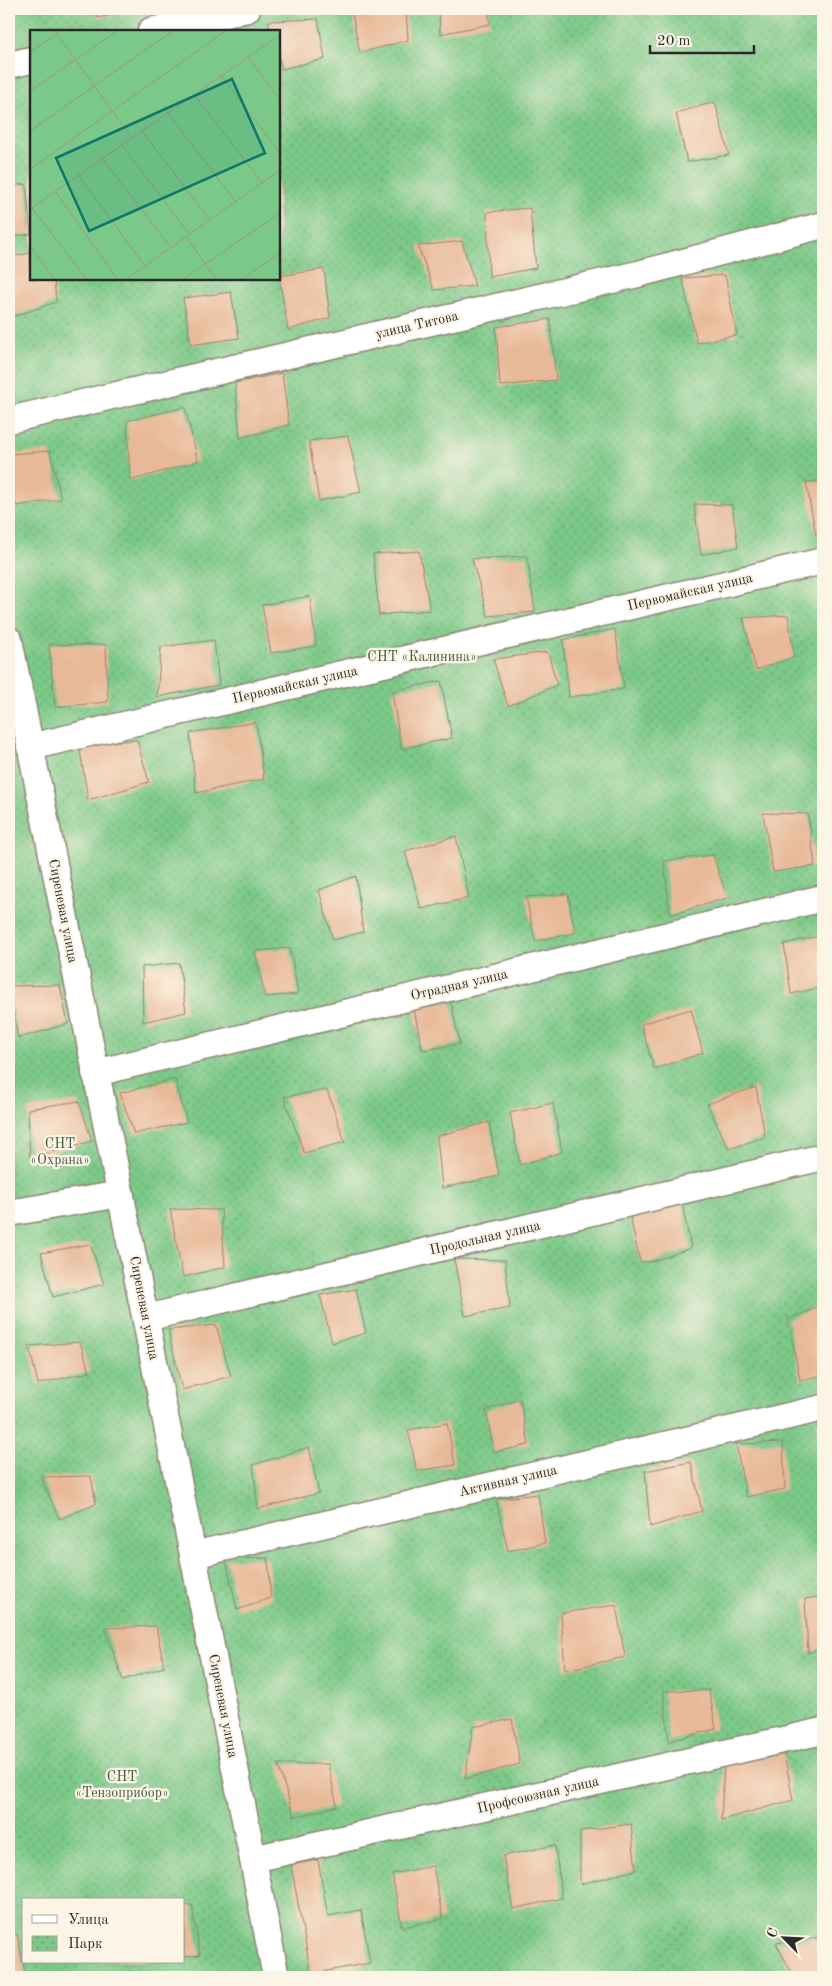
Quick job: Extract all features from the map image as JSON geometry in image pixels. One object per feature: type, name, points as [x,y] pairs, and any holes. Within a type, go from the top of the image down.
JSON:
[{"type":"street","points":[[155,30],[246,9]]},
{"type":"street","points":[[9,65],[30,60]]},
{"type":"street","name":"улица Титова","points":[[9,420],[638,274],[823,225]]},
{"type":"street","name":"Первомайская улица","points":[[30,748],[823,560]]},
{"type":"street","name":"Сиреневая улица","points":[[9,640],[146,1318],[276,1977]]},
{"type":"street","name":"Отрадная улица","points":[[95,1073],[823,898]]},
{"type":"street","name":"Продольная улица","points":[[146,1318],[823,1157]]},
{"type":"street","points":[[9,1213],[121,1194]]},
{"type":"street","name":"Активная улица","points":[[193,1554],[823,1408]]},
{"type":"street","name":"Профсоюзная улица","points":[[253,1859],[823,1731]]},
{"type":"green space","name":"СНТ «Калинина»","points":[[9,9],[823,9],[823,1977],[9,1977]]},
{"type":"building","points":[[96,9],[138,9],[138,10],[97,18]]},
{"type":"building","points":[[351,9],[406,9],[408,40],[360,53]]},
{"type":"building","points":[[439,9],[488,9],[490,24],[440,34]]},
{"type":"building","points":[[318,19],[325,59],[282,69],[280,62],[280,30],[271,30],[268,21]]},
{"type":"building","points":[[715,102],[729,155],[687,162],[676,113]]},
{"type":"building","points":[[26,184],[30,234],[9,237],[9,186]]},
{"type":"building","points":[[530,208],[536,268],[489,277],[487,212]]},
{"type":"building","points":[[462,241],[475,286],[434,290],[418,246]]},
{"type":"building","points":[[30,253],[30,280],[54,280],[56,302],[9,318],[9,257]]},
{"type":"building","points":[[324,269],[330,318],[288,330],[280,276]]},
{"type":"building","points":[[725,275],[737,335],[697,343],[682,278]]},
{"type":"building","points":[[231,292],[239,338],[191,345],[183,298]]},
{"type":"building","points":[[550,319],[556,380],[500,386],[496,327]]},
{"type":"building","points":[[282,373],[289,425],[240,438],[235,383]]},
{"type":"building","points":[[185,407],[198,461],[130,481],[127,421]]},
{"type":"building","points":[[348,436],[361,492],[319,501],[309,441]]},
{"type":"building","points":[[50,451],[61,499],[16,506],[9,470],[9,454]]},
{"type":"building","points":[[823,481],[823,535],[816,536],[806,482]]},
{"type":"building","points":[[694,504],[732,505],[738,547],[701,555]]},
{"type":"building","points":[[419,551],[430,610],[379,615],[373,554]]},
{"type":"building","points":[[527,556],[535,612],[488,616],[472,559]]},
{"type":"building","points":[[310,596],[316,646],[271,653],[262,605]]},
{"type":"building","points":[[788,615],[794,657],[756,670],[743,618]]},
{"type":"building","points":[[615,629],[624,689],[569,697],[563,640]]},
{"type":"building","points":[[214,640],[219,685],[157,697],[161,647]]},
{"type":"building","points":[[49,644],[106,645],[108,702],[55,707]]},
{"type":"building","points":[[548,652],[557,685],[508,706],[493,659]]},
{"type":"building","points":[[441,681],[452,738],[401,749],[392,691]]},
{"type":"building","points":[[256,722],[264,779],[196,793],[190,733]]},
{"type":"building","points":[[137,740],[149,782],[88,800],[79,744]]},
{"type":"building","points":[[763,813],[808,814],[815,866],[773,872]]},
{"type":"building","points":[[456,836],[469,898],[421,909],[405,851]]},
{"type":"building","points":[[713,855],[727,898],[670,915],[664,861]]},
{"type":"building","points":[[356,876],[363,932],[333,940],[319,890]]},
{"type":"building","points":[[568,894],[575,933],[535,941],[526,897]]},
{"type":"building","points":[[823,935],[823,987],[791,994],[784,944]]},
{"type":"building","points":[[290,948],[298,994],[265,997],[255,951]]},
{"type":"building","points":[[179,963],[186,1012],[143,1022],[142,967]]},
{"type":"building","points":[[60,985],[68,1024],[18,1038],[9,986]]},
{"type":"building","points":[[451,1002],[460,1044],[422,1050],[413,1004]]},
{"type":"building","points":[[691,1009],[703,1053],[654,1069],[641,1024]]},
{"type":"building","points":[[175,1079],[187,1122],[134,1134],[120,1093]]},
{"type":"building","points":[[756,1087],[765,1137],[729,1149],[707,1104]]},
{"type":"building","points":[[327,1090],[345,1142],[304,1153],[284,1097]]},
{"type":"building","points":[[79,1101],[92,1141],[30,1158],[28,1109]]},
{"type":"building","points":[[553,1103],[562,1152],[520,1165],[510,1113]]},
{"type":"building","points":[[489,1122],[499,1176],[442,1188],[437,1136]]},
{"type":"building","points":[[682,1204],[691,1248],[651,1262],[640,1262],[630,1216]]},
{"type":"building","points":[[170,1209],[221,1210],[225,1267],[183,1277]]},
{"type":"building","points":[[90,1244],[104,1284],[53,1297],[41,1253]]},
{"type":"building","points":[[454,1259],[505,1260],[510,1308],[465,1316]]},
{"type":"building","points":[[356,1289],[366,1333],[332,1343],[320,1295]]},
{"type":"building","points":[[823,1305],[823,1375],[800,1380],[788,1319]]},
{"type":"building","points":[[216,1325],[231,1376],[182,1390],[168,1330]]},
{"type":"building","points":[[80,1342],[90,1372],[38,1384],[29,1346]]},
{"type":"building","points":[[520,1399],[529,1445],[494,1452],[486,1410]]},
{"type":"building","points":[[823,1422],[823,1446],[817,1424]]},
{"type":"building","points":[[447,1423],[455,1465],[417,1471],[408,1430]]},
{"type":"building","points":[[783,1442],[785,1489],[746,1497],[736,1444]]},
{"type":"building","points":[[309,1447],[319,1493],[258,1509],[253,1465]]},
{"type":"building","points":[[691,1462],[702,1511],[650,1527],[645,1471]]},
{"type":"building","points":[[91,1476],[96,1504],[59,1519],[41,1477]]},
{"type":"building","points":[[538,1494],[545,1543],[508,1551],[496,1499]]},
{"type":"building","points":[[268,1558],[271,1598],[237,1610],[226,1559]]},
{"type":"building","points":[[823,1596],[823,1648],[808,1653],[805,1599]]},
{"type":"building","points":[[616,1605],[625,1657],[565,1670],[561,1613]]},
{"type":"building","points":[[156,1626],[164,1667],[123,1680],[105,1628]]},
{"type":"building","points":[[709,1690],[716,1729],[669,1741],[663,1691]]},
{"type":"building","points":[[512,1719],[520,1764],[465,1779],[473,1727]]},
{"type":"building","points":[[784,1753],[793,1800],[721,1820],[724,1763]]},
{"type":"building","points":[[278,1764],[328,1764],[337,1806],[294,1817]]},
{"type":"building","points":[[631,1824],[636,1870],[580,1884],[580,1831]]},
{"type":"building","points":[[555,1845],[562,1898],[513,1909],[503,1856]]},
{"type":"building","points":[[318,1860],[328,1916],[361,1910],[370,1963],[311,1974],[291,1865]]},
{"type":"building","points":[[433,1866],[443,1919],[402,1927],[392,1874]]},
{"type":"building","points":[[192,1905],[200,1955],[185,1957],[185,1906]]},
{"type":"building","points":[[9,1934],[17,1934],[25,1973],[9,1977]]},
{"type":"building","points":[[823,1937],[823,1977],[794,1977],[776,1943]]},
{"type":"park label","name":"СНТ «Охрана»","points":[[60,1152]]},
{"type":"park label","name":"СНТ «Тензоприбор»","points":[[122,1785]]}]
